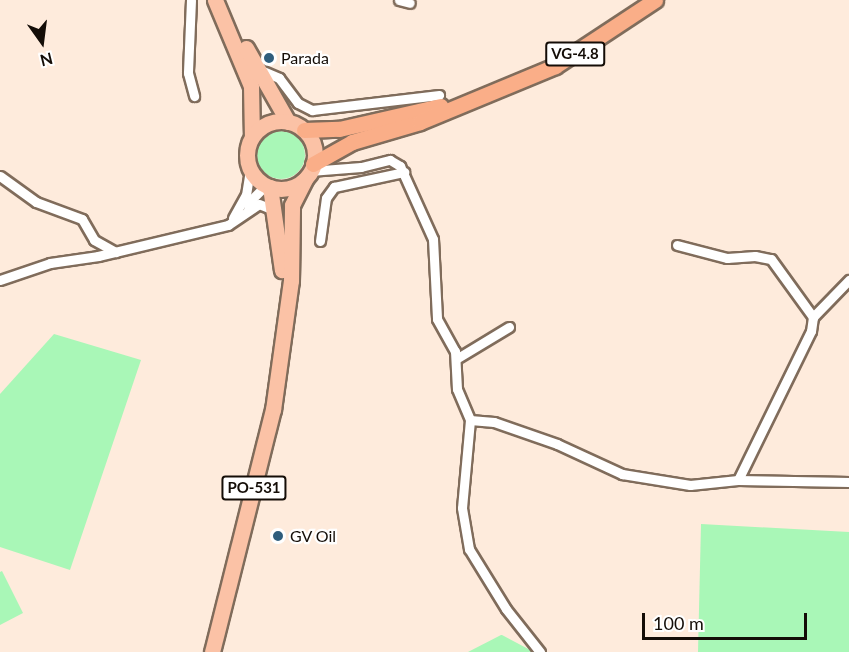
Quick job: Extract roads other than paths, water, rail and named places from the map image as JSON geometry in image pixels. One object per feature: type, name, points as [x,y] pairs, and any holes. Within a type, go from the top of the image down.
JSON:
[{"type":"highway","name":"VG-4.8","points":[[309,171],[339,148],[420,122],[555,66],[655,0]]},
{"type":"highway","name":"VG-4.8","points":[[304,130],[339,129],[487,94]]},
{"type":"main road","points":[[215,0],[251,86],[252,137],[247,153],[250,170],[268,186],[288,188],[309,171],[314,149],[304,130],[288,122],[272,122],[252,137]]},
{"type":"main road","points":[[222,0],[256,68],[288,122]]},
{"type":"main road","name":"PO-531","points":[[212,652],[263,455],[291,281],[292,205],[309,171]]},
{"type":"main road","name":"PO-531","points":[[268,186],[276,211],[285,322]]},
{"type":"street","points":[[191,0],[189,74],[194,96]]},
{"type":"street","points":[[399,0],[410,3]]},
{"type":"street","points":[[256,68],[279,78],[298,103],[312,110],[439,95]]},
{"type":"street","points":[[339,148],[338,156],[349,167]]},
{"type":"street","points":[[309,171],[390,160],[404,172],[433,239],[437,320],[450,339],[456,359],[457,389],[470,420],[462,508],[469,549],[506,609],[540,652]]},
{"type":"street","points":[[228,225],[243,203],[250,170]]},
{"type":"street","points":[[320,241],[326,198],[334,187],[355,179],[404,172]]},
{"type":"street","points":[[0,176],[36,202],[82,219],[94,240],[116,252]]},
{"type":"street","points":[[248,211],[249,202],[268,186]]},
{"type":"street","points":[[0,280],[50,263],[116,252],[228,225],[259,204],[276,211]]},
{"type":"street","points":[[677,245],[727,258],[755,256],[771,259],[813,317]]},
{"type":"street","points":[[738,480],[811,331],[813,317],[849,280]]},
{"type":"street","points":[[456,359],[509,327]]},
{"type":"street","points":[[470,420],[494,422],[546,440],[622,474],[690,484],[738,480],[849,482]]},
{"type":"place","name":"Parada","points":[[269,58]]},
{"type":"place","name":"GV Oil","points":[[278,536]]}]
